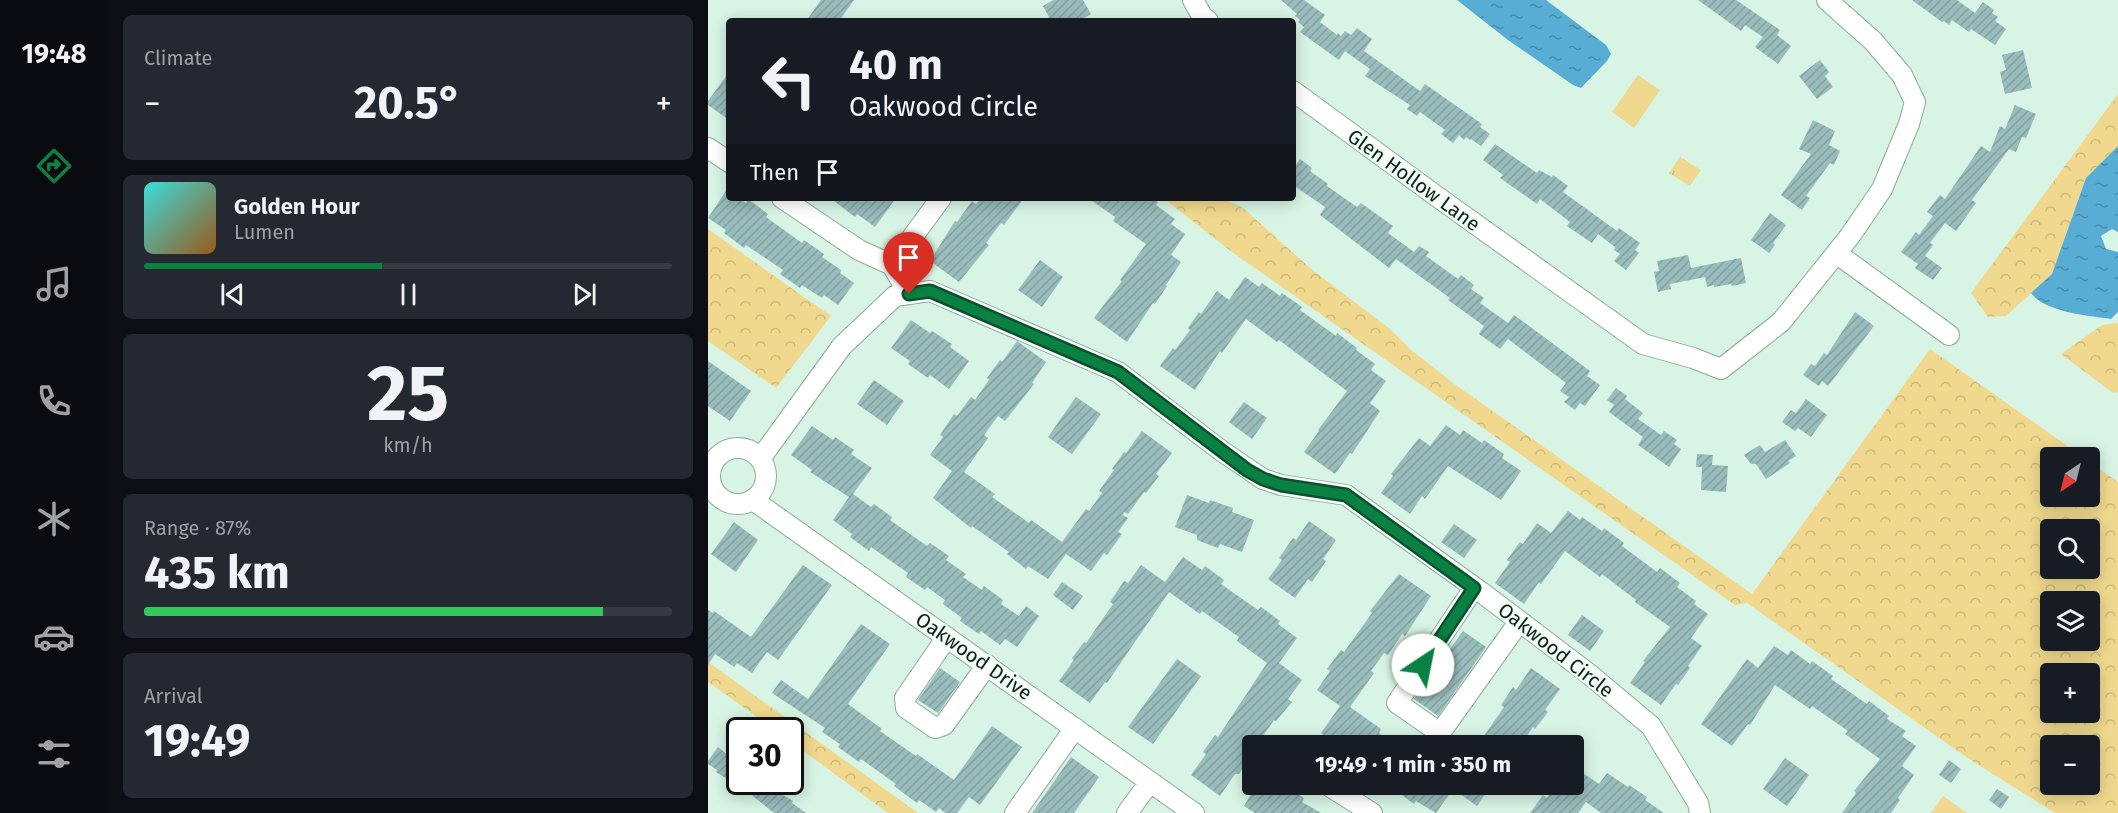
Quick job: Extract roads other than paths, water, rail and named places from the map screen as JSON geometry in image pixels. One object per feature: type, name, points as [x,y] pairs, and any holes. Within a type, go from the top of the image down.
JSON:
[{"type":"street","points":[[1193,0],[1204,18]]},
{"type":"street","points":[[1833,4],[1873,41],[1902,75],[1915,102],[1909,124],[1882,189],[1836,253],[1949,335]]},
{"type":"street","name":"Glen Hollow Lane","points":[[1296,93],[1643,344],[1693,358],[1721,369],[1780,322],[1836,253]]},
{"type":"street","points":[[708,148],[726,160]]},
{"type":"street","points":[[786,201],[859,250],[892,265],[909,294]]},
{"type":"street","points":[[892,265],[939,201]]},
{"type":"street","name":"Oakwood Circle","points":[[760,459],[842,346],[895,296],[930,291],[1118,372],[1247,470],[1263,479],[1281,485],[1346,495],[1589,674],[1651,726],[1698,803],[1700,813]]},
{"type":"street","points":[[737,447],[747,449],[760,459],[766,478],[764,487],[753,500],[743,504],[725,502],[712,489],[709,479],[712,454],[737,447]]},
{"type":"street","name":"Oakwood Drive","points":[[753,500],[1190,812]]},
{"type":"street","points":[[1474,588],[1397,703],[1440,733],[1519,622]]},
{"type":"street","points":[[947,637],[905,698],[906,708],[935,728],[944,725],[987,665]]},
{"type":"street","points":[[1015,813],[1075,728]]},
{"type":"street","points":[[1127,813],[1150,782]]},
{"type":"street","points":[[1343,795],[1372,813]]},
{"type":"water","points":[[1457,0],[1546,0],[1606,45],[1611,54],[1581,88],[1573,85],[1508,40]]},
{"type":"water","points":[[2118,146],[2118,232],[2112,229],[2101,236],[2106,249],[2118,252],[2118,312],[2111,319],[2068,312],[2046,305],[2031,293],[2052,274],[2086,178]]}]
